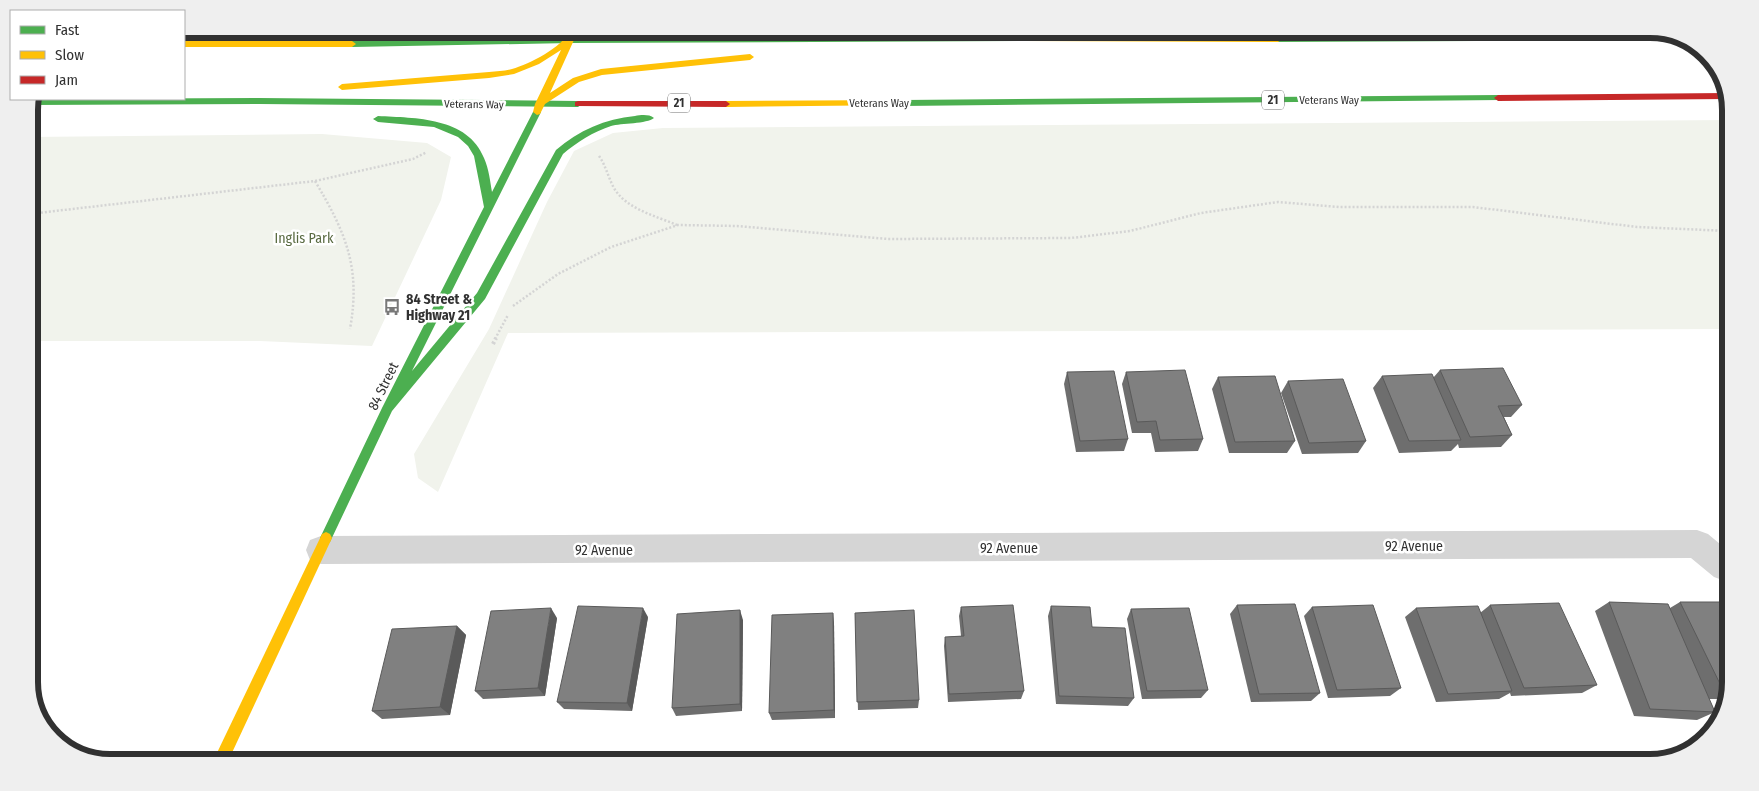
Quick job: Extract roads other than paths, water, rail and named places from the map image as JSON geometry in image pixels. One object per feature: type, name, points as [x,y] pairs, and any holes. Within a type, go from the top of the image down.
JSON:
[{"type":"main road","points":[[403,44],[427,38]]},
{"type":"main road","points":[[185,44],[403,44],[530,38]]},
{"type":"main road","points":[[259,101],[356,85],[489,75],[514,71],[536,62],[569,38]]},
{"type":"main road","name":"84 Street","points":[[223,754],[388,408],[532,122],[571,38]]},
{"type":"main road","points":[[700,38],[893,41],[1651,38]]},
{"type":"main road","points":[[958,38],[974,40]]},
{"type":"main road","points":[[808,51],[893,41]]},
{"type":"main road","points":[[539,104],[576,80],[601,72],[761,56]]},
{"type":"main road","name":"Veterans Way","points":[[38,102],[312,101],[539,104],[820,104],[1720,96]]},
{"type":"main road","points":[[312,101],[346,114]]},
{"type":"main road","points":[[762,116],[820,104]]},
{"type":"main road","points":[[364,118],[423,123],[444,127],[468,140],[477,152],[481,163],[489,206]]},
{"type":"main road","points":[[388,408],[481,296],[548,169],[568,143],[581,134],[618,120],[657,118]]},
{"type":"street","name":"92 Avenue","points":[[321,550],[1697,544],[1722,564]]},
{"type":"place","name":"84 Street & Highway 21","points":[[392,307]]},
{"type":"park label","name":"Inglis Park","points":[[304,238]]}]
